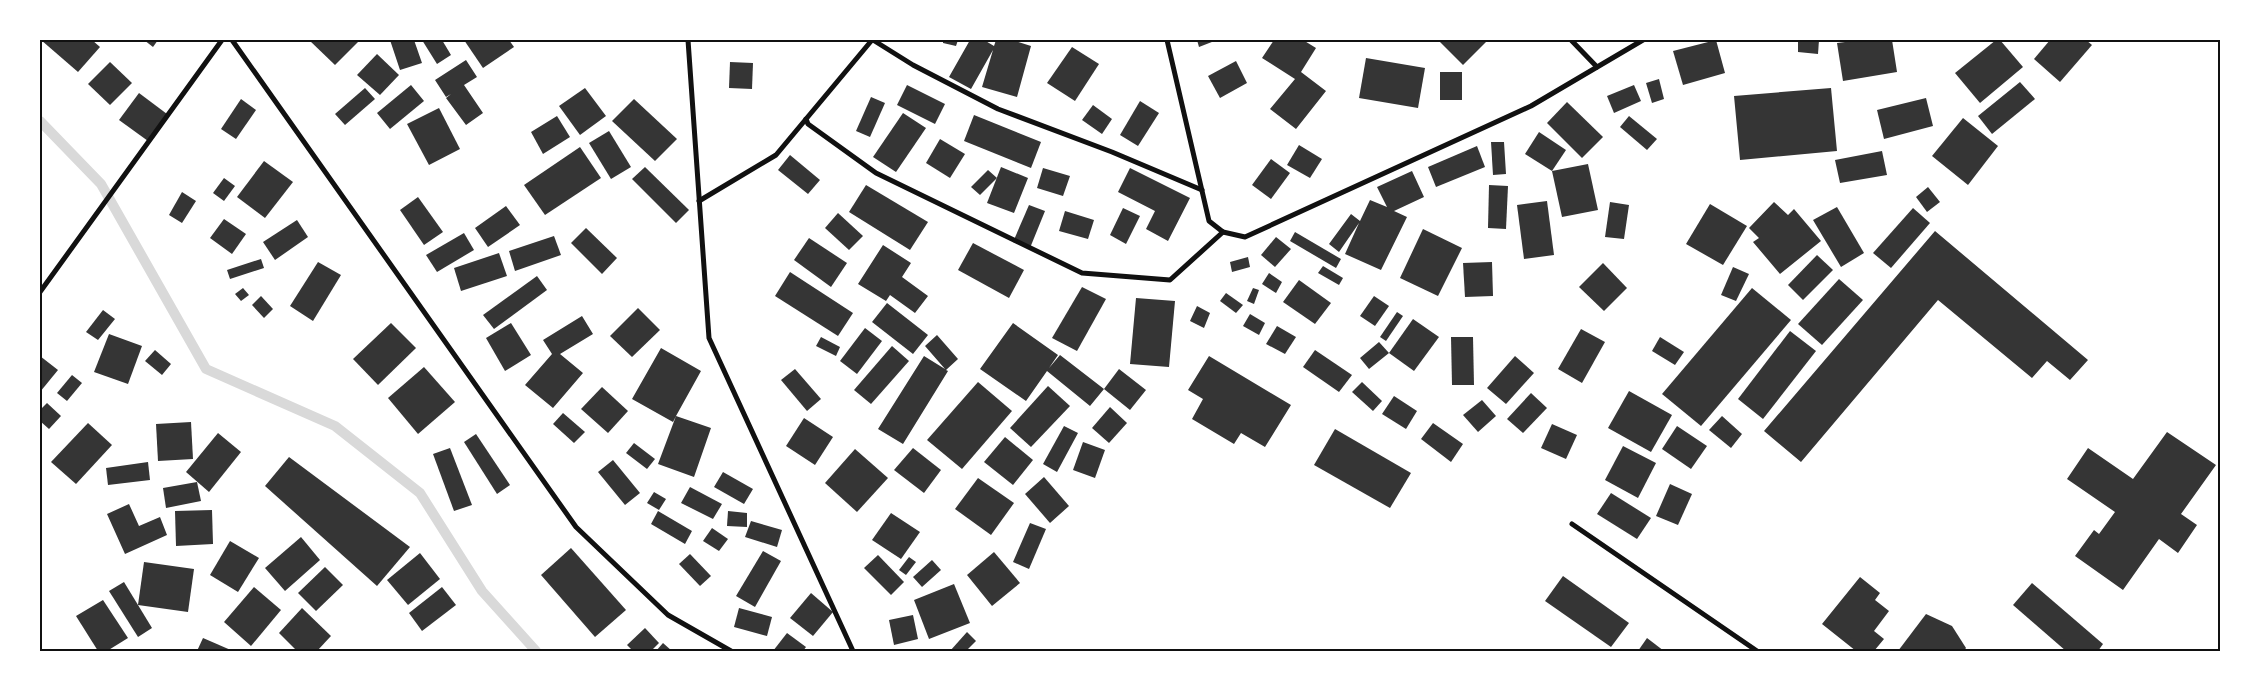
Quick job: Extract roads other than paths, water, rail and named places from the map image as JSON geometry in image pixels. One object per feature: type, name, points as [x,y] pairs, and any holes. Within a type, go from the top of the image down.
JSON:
[{"type":"street","points":[[40,292],[222,40]]},
{"type":"street","points":[[232,40],[576,527],[668,615],[730,651]]},
{"type":"street","points":[[688,40],[709,338],[853,651]]},
{"type":"street","points":[[699,201],[776,155],[873,40],[913,65],[998,109],[1112,152],[1202,190]]},
{"type":"street","points":[[1167,40],[1209,221],[1223,232],[1245,237],[1531,106],[1642,40]]},
{"type":"street","points":[[1571,40],[1597,67]]},
{"type":"street","points":[[806,119],[808,124],[876,173],[1082,273],[1170,280],[1223,232]]},
{"type":"street","points":[[1572,524],[1757,651]]},
{"type":"waterway","points":[[40,121],[101,184],[206,369],[335,426],[420,493],[482,591],[536,651]]}]
